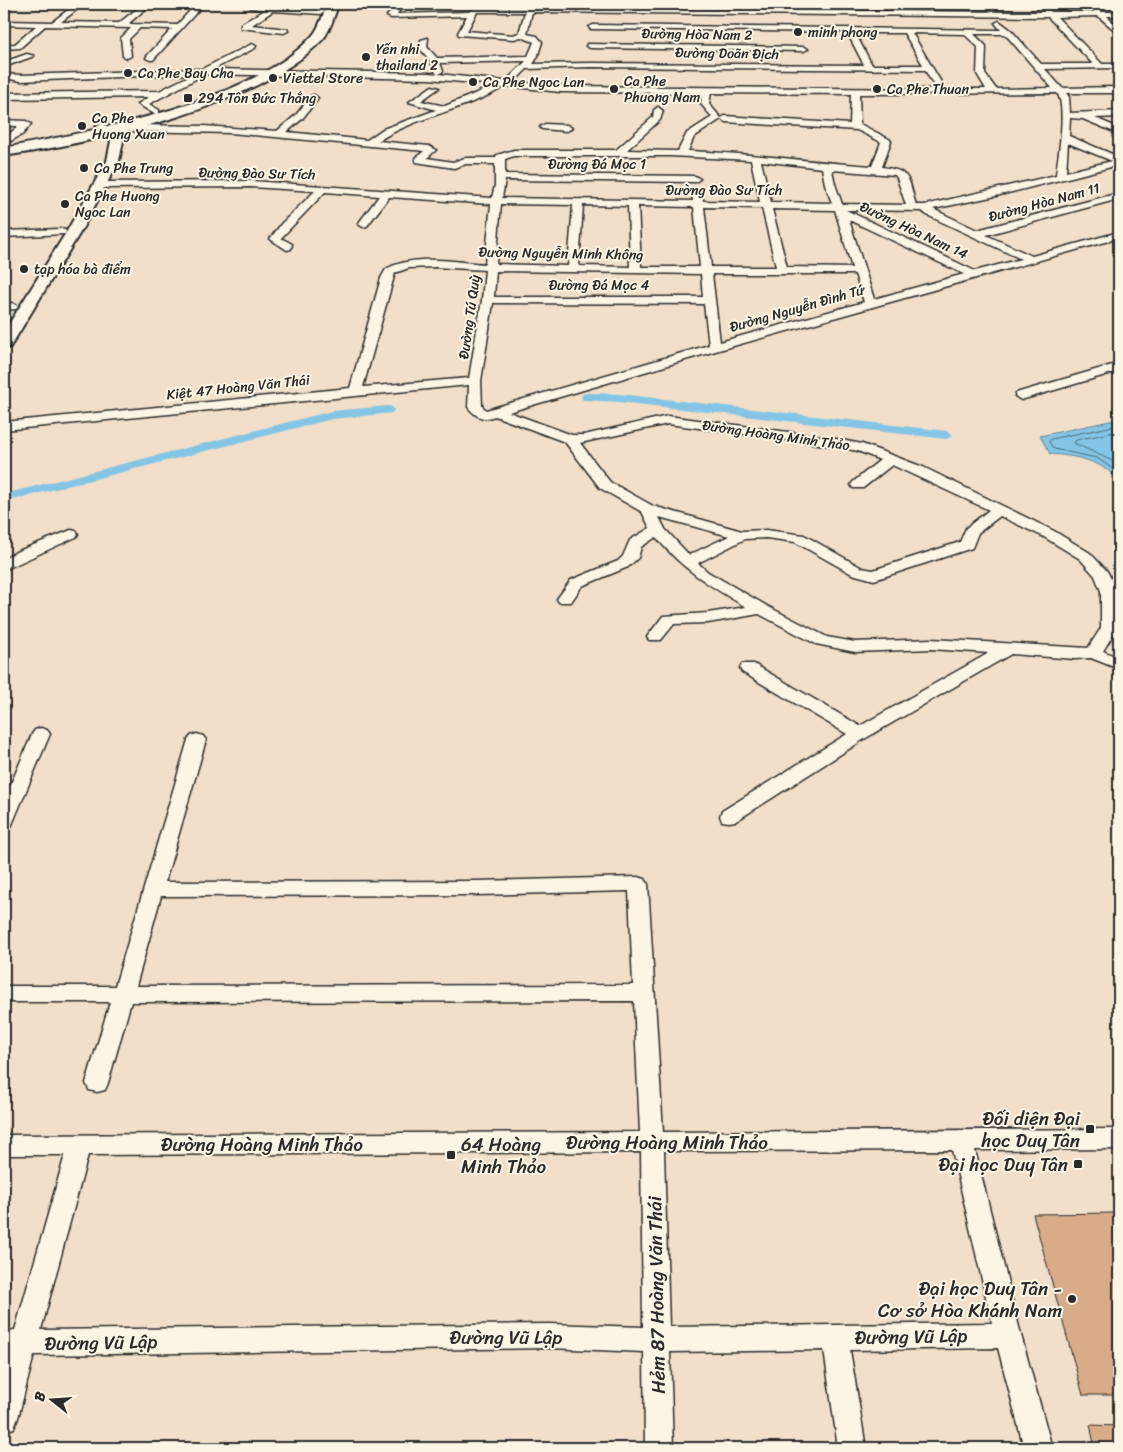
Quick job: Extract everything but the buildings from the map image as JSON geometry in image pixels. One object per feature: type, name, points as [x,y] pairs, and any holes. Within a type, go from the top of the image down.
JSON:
[{"type":"highway","points":[[102,138],[156,112],[222,89],[256,73],[281,57],[304,38],[315,25],[326,6]]},
{"type":"highway","points":[[4,146],[102,138],[193,106],[272,74],[317,39],[330,20],[326,6]]},
{"type":"highway","points":[[304,38],[317,39]]},
{"type":"highway","points":[[4,152],[53,143],[85,142],[102,138],[143,122]]},
{"type":"main road","points":[[4,344],[74,231],[113,162],[102,138]]},
{"type":"main road","points":[[4,322],[8,307],[61,232],[88,185],[100,160],[102,138]]},
{"type":"street","points":[[54,24],[80,4]]},
{"type":"street","points":[[120,26],[147,4]]},
{"type":"street","points":[[150,58],[200,4]]},
{"type":"street","points":[[237,4],[242,4]]},
{"type":"street","points":[[394,4],[407,5]]},
{"type":"street","points":[[781,4],[821,84]]},
{"type":"street","points":[[1042,4],[1050,15],[1100,66]]},
{"type":"street","points":[[1091,4],[1119,32]]},
{"type":"street","points":[[254,6],[272,9],[382,5],[397,8],[391,16],[472,14]]},
{"type":"street","points":[[417,7],[463,6]]},
{"type":"street","points":[[368,143],[375,137],[394,128],[496,89],[520,74],[533,58],[538,42],[531,37],[522,34],[514,37],[462,34],[476,10],[530,7],[596,11],[992,15],[1119,14]]},
{"type":"street","points":[[522,34],[530,7]]},
{"type":"street","points":[[272,9],[244,26],[284,31]]},
{"type":"street","points":[[590,64],[587,62],[596,11]]},
{"type":"street","points":[[992,15],[1061,90],[1065,97],[1065,138],[1061,176]]},
{"type":"street","points":[[4,23],[178,28]]},
{"type":"street","points":[[4,47],[18,46],[43,24]]},
{"type":"street","points":[[128,56],[125,39],[137,27]]},
{"type":"street","points":[[593,27],[1008,32]]},
{"type":"street","points":[[850,31],[869,68]]},
{"type":"street","points":[[907,31],[942,92]]},
{"type":"street","points":[[967,32],[982,46],[979,72],[981,78],[994,92]]},
{"type":"street","points":[[424,40],[423,47],[439,68],[435,77]]},
{"type":"street","points":[[156,112],[142,104],[252,46]]},
{"type":"street","name":"Đường Hòa Nam 2","points":[[590,46],[804,49]]},
{"type":"street","points":[[4,65],[30,56]]},
{"type":"street","points":[[435,61],[533,58]]},
{"type":"street","name":"Đường Doãn Địch","points":[[525,67],[590,64],[928,68]]},
{"type":"street","points":[[1040,67],[1119,66]]},
{"type":"street","points":[[4,76],[21,78],[203,72],[435,77],[560,89],[707,90],[821,84],[855,90],[942,92],[1119,90]]},
{"type":"street","points":[[435,88],[413,102],[446,109]]},
{"type":"street","points":[[707,90],[705,104],[717,118],[689,134],[685,140],[687,155],[695,179],[715,347]]},
{"type":"street","points":[[855,90],[855,125],[857,127]]},
{"type":"street","points":[[4,96],[160,94]]},
{"type":"street","points":[[279,134],[299,116],[314,98]]},
{"type":"street","points":[[617,154],[657,118],[660,111],[658,110]]},
{"type":"street","points":[[1066,115],[1119,114]]},
{"type":"street","points":[[1081,116],[1119,130]]},
{"type":"street","points":[[725,119],[857,127],[886,141],[876,170]]},
{"type":"street","points":[[4,123],[26,124],[20,132],[4,142]]},
{"type":"street","points":[[545,126],[567,128]]},
{"type":"street","points":[[130,128],[201,128],[426,148],[431,150],[420,158],[420,161],[454,165],[465,161],[500,161],[502,155],[514,153],[687,155],[810,162],[827,166],[876,170],[901,175],[912,207]]},
{"type":"street","points":[[1065,138],[1119,161]]},
{"type":"street","points":[[755,158],[782,271]]},
{"type":"street","name":"Đường Tú Quỳ","points":[[490,413],[475,407],[475,381],[488,300],[500,161]]},
{"type":"street","name":"Đường Đào Sư Tích","points":[[99,185],[251,184],[496,201],[766,204],[840,209],[925,208],[1119,161]]},
{"type":"street","points":[[827,166],[828,177],[870,303]]},
{"type":"street","name":"Đường Đá Mọc 1","points":[[500,177],[695,179]]},
{"type":"street","name":"Đường Đào Sư Tích","points":[[287,247],[287,244],[278,242],[275,239],[324,188]]},
{"type":"street","points":[[363,224],[387,193]]},
{"type":"street","name":"Đường Hòa Nam 11","points":[[976,234],[1119,196]]},
{"type":"street","points":[[572,268],[578,203]]},
{"type":"street","points":[[633,203],[636,269]]},
{"type":"street","points":[[925,208],[1030,259]]},
{"type":"street","name":"Đường Hòa Nam 14","points":[[840,209],[974,275]]},
{"type":"street","points":[[4,234],[61,232]]},
{"type":"street","name":"Đường Nguyễn Đình Tứ","points":[[490,413],[870,303],[1119,235]]},
{"type":"street","name":"Đường Nguyễn Minh Không","points":[[355,391],[390,271],[400,266],[415,264],[490,267],[859,271]]},
{"type":"street","name":"Đường Đá Mọc 4","points":[[488,300],[709,301]]},
{"type":"street","points":[[1021,396],[1119,367]]},
{"type":"street","name":"Kiệt 47 Hoàng Văn Thái","points":[[4,426],[475,381]]},
{"type":"street","name":"Đường Hoàng Minh Thảo","points":[[490,413],[570,439],[584,439],[668,420],[826,441],[862,448],[918,470],[1049,534],[1085,556],[1102,574],[1109,592],[1109,628],[1093,653]]},
{"type":"street","points":[[570,439],[604,484],[648,509],[742,535],[766,534],[799,538],[857,571],[874,575],[966,546],[971,531],[999,510]]},
{"type":"street","points":[[858,485],[890,459]]},
{"type":"street","points":[[648,509],[658,530],[676,552],[702,575],[761,610],[822,641],[855,647],[931,644],[1075,654],[1093,653],[1119,664]]},
{"type":"street","points":[[565,599],[576,583],[623,564],[630,558],[631,549],[636,542],[658,530]]},
{"type":"street","points":[[4,565],[20,555],[71,534]]},
{"type":"street","points":[[687,562],[742,535]]},
{"type":"street","points":[[655,637],[669,619],[708,618],[761,610]]},
{"type":"street","points":[[729,816],[860,734],[1010,648]]},
{"type":"street","points":[[748,668],[860,734]]},
{"type":"street","points":[[4,822],[41,734]]},
{"type":"street","points":[[97,1083],[197,740]]},
{"type":"street","name":"Hẻm 87 Hoàng Văn Thái","points":[[154,889],[467,888],[638,884],[643,943],[643,993],[652,1142],[659,1448]]},
{"type":"street","points":[[4,994],[643,993]]},
{"type":"street","name":"Đường Hoàng Minh Thảo","points":[[4,1145],[1119,1139]]},
{"type":"street","points":[[961,1140],[1008,1335],[1038,1448]]},
{"type":"street","points":[[4,1418],[14,1343],[79,1145]]},
{"type":"street","name":"Đường Vũ Lập","points":[[14,1343],[549,1336],[657,1340],[1008,1335]]},
{"type":"street","points":[[836,1338],[852,1448]]},
{"type":"water","points":[[1119,419],[1119,480],[1104,468],[1087,460],[1050,454],[1040,436]]},
{"type":"water","points":[[1119,480],[1119,512],[1117,504]]},
{"type":"waterway","points":[[587,397],[619,398],[947,435]]},
{"type":"waterway","points":[[5,498],[332,415],[388,410]]},
{"type":"place","name":"minh phong","points":[[798,32]]},
{"type":"place","name":"Yến nhi thailand 2","points":[[366,57]]},
{"type":"place","name":"Ca Phe Bay Cha","points":[[128,73]]},
{"type":"place","name":"Viettel Store","points":[[273,78]]},
{"type":"place","name":"Ca Phe Ngoc Lan","points":[[473,82]]},
{"type":"place","name":"Ca Phe Phuong Nam","points":[[614,89]]},
{"type":"place","name":"Ca Phe Thuan","points":[[877,89]]},
{"type":"place","name":"294 Tôn Đức Thắng","points":[[188,98]]},
{"type":"place","name":"Ca Phe Huong Xuan","points":[[82,126]]},
{"type":"place","name":"Ca Phe Trung","points":[[84,168]]},
{"type":"place","name":"Ca Phe Huong Ngoc Lan","points":[[65,204]]},
{"type":"place","name":"tạp hóa bà điểm","points":[[24,269]]},
{"type":"place","name":"Đối diện Đại học Duy Tân","points":[[1090,1129]]},
{"type":"place","name":"64 Hoàng Minh Thảo","points":[[451,1155]]},
{"type":"place","name":"Đại học Duy Tân","points":[[1078,1164]]},
{"type":"place","name":"Đại học Duy Tân - Cơ sở Hòa Khánh Nam","points":[[1072,1299]]}]
